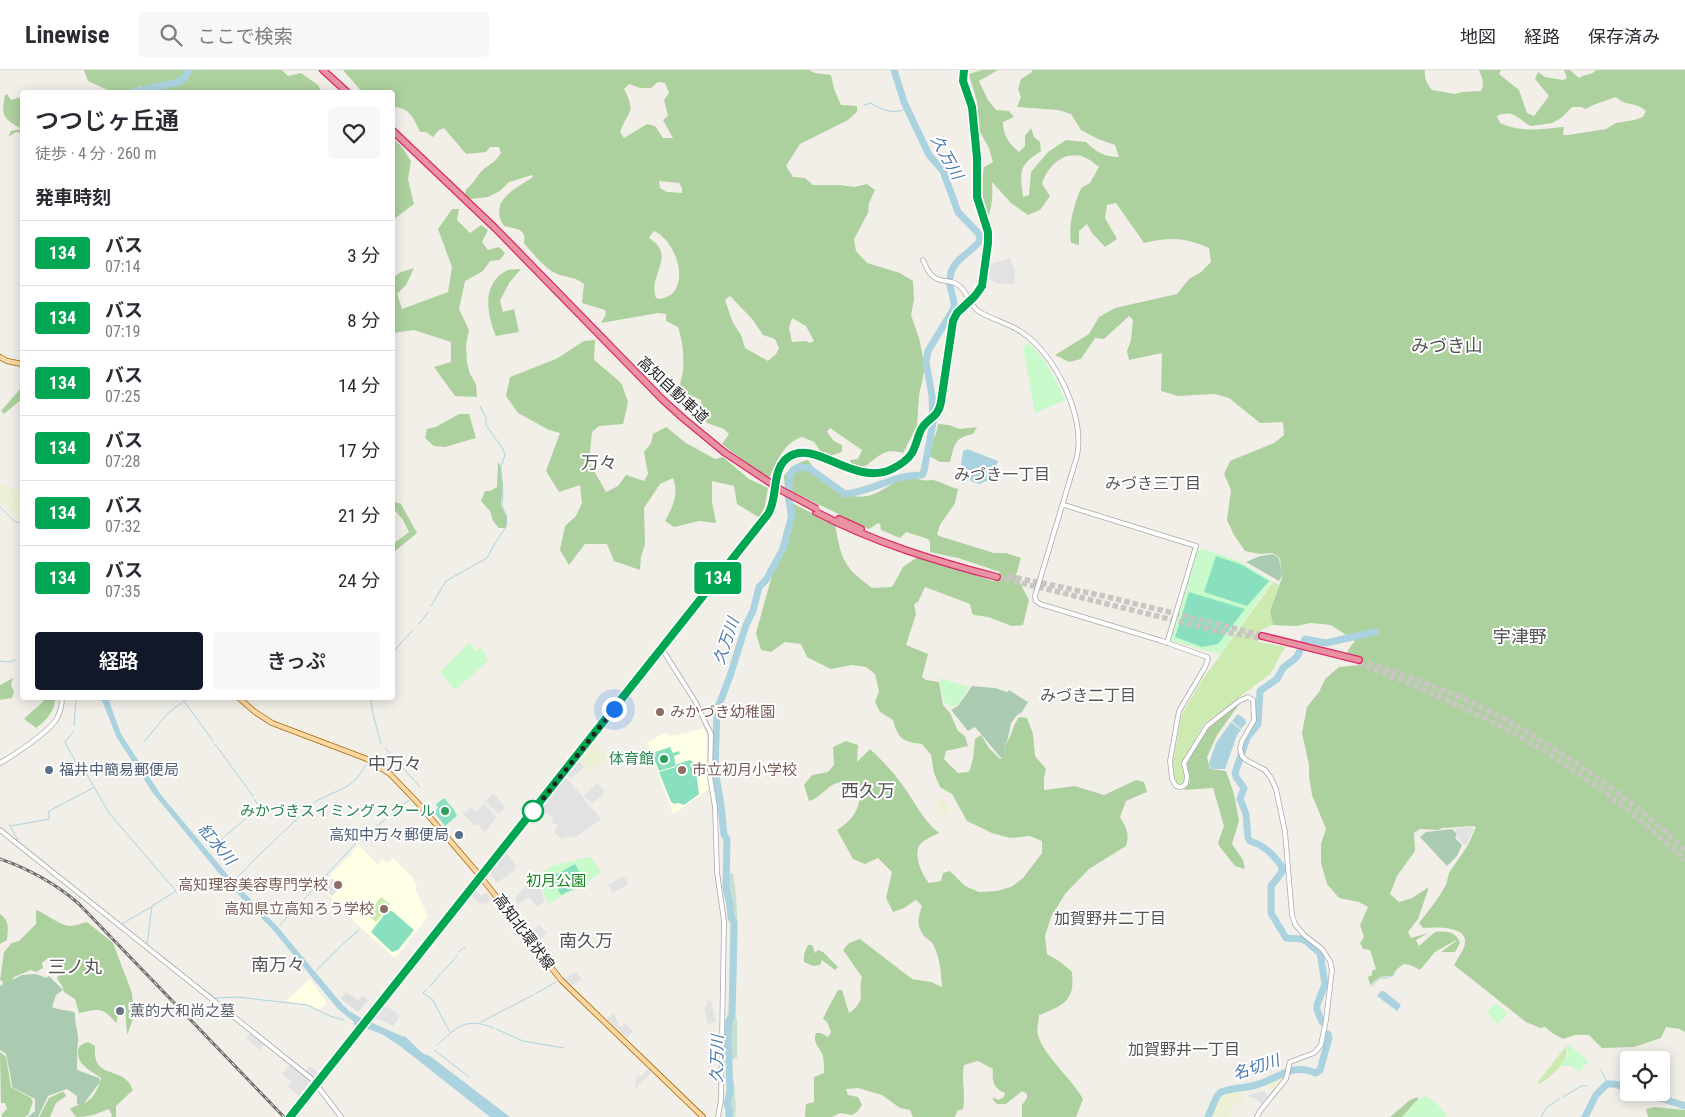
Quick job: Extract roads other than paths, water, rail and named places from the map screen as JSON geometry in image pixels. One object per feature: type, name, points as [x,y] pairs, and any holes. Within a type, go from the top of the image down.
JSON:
[{"type":"highway","points":[[323,70],[346,90]]},
{"type":"highway","points":[[328,70],[350,90]]},
{"type":"highway","name":"高知自動車道","points":[[395,133],[515,249],[663,400],[723,453]]},
{"type":"highway","name":"高知自動車道","points":[[395,137],[496,233],[663,405],[723,453],[816,510],[901,545],[998,575]]},
{"type":"highway","points":[[1262,637],[1358,662]]},
{"type":"main road","points":[[290,1117],[768,514],[774,498],[777,476],[788,457],[796,453],[807,452],[868,474],[886,472],[899,466],[909,457],[917,444],[920,431],[928,420],[939,412],[953,321],[957,313],[982,286],[989,237],[978,204],[977,158],[972,107],[963,81],[964,70]]},
{"type":"main road","points":[[0,357],[7,361],[20,364]]},
{"type":"main road","name":"高知北環状線","points":[[241,700],[272,723],[367,759],[382,768],[416,801],[481,876],[566,986],[703,1117]]},
{"type":"street","points":[[923,260],[932,277],[938,281],[955,282],[979,311],[1016,329],[1039,347],[1049,358],[1072,404],[1078,422],[1079,444],[1064,504],[1035,596],[1037,602],[1167,643],[1205,656],[1208,659],[1179,711],[1170,760],[1174,784],[1182,787],[1186,784],[1185,761],[1207,726],[1239,701],[1248,697],[1253,700],[1254,720],[1242,740],[1241,755],[1246,760],[1265,770],[1274,783],[1285,832],[1292,916],[1295,924],[1304,935],[1322,949],[1330,961],[1332,970],[1321,1045],[1314,1053],[1292,1061],[1286,1080],[1257,1117]]},
{"type":"street","points":[[1064,504],[1196,546],[1167,643]]},
{"type":"street","points":[[662,649],[695,701],[711,734],[710,777],[715,807],[717,872],[724,920],[721,1094],[718,1117]]},
{"type":"street","points":[[0,763],[14,755],[48,728],[58,715],[62,700]]},
{"type":"street","points":[[0,830],[316,1084],[341,1117]]},
{"type":"water","points":[[967,449],[998,461],[992,478],[980,484],[972,482],[961,464],[963,451]]},
{"type":"water","points":[[102,700],[109,700],[121,734],[161,795],[232,880],[277,926],[341,1003],[349,1011],[363,1019],[358,1026],[353,1024],[354,1022],[338,1009],[273,930],[227,883],[153,793],[117,738]]},
{"type":"water","points":[[1238,714],[1245,719],[1246,723],[1241,729],[1232,721]]},
{"type":"water","points":[[1231,722],[1241,730],[1237,735],[1225,769],[1211,769],[1209,763],[1216,743]]},
{"type":"water","points":[[1381,991],[1384,991],[1401,1005],[1397,1011],[1377,996]]},
{"type":"water","points":[[370,1022],[405,1036],[422,1053],[430,1056],[510,1117],[490,1117],[400,1046],[382,1034],[365,1028]]},
{"type":"waterway","points":[[142,90],[179,82],[189,70]]},
{"type":"waterway","name":"久万川","points":[[729,1117],[727,1104],[730,1091],[728,1039],[729,1021],[732,1015],[734,922],[731,918],[726,888],[727,839],[724,835],[715,770],[717,710],[746,625],[753,611],[759,587],[766,580],[783,549],[792,515],[788,496],[790,475],[793,470],[799,467],[809,468],[845,494],[855,493],[902,477],[922,475],[933,423],[932,396],[926,362],[928,351],[954,308],[950,285],[952,270],[958,260],[979,242],[980,237],[958,212],[943,171],[929,155],[904,102],[894,70]]},
{"type":"waterway","points":[[864,105],[871,103],[884,110],[893,111],[907,109]]},
{"type":"waterway","points":[[431,606],[446,581],[487,558],[507,525],[502,506],[503,494],[500,469],[505,455],[503,449],[486,425],[486,418],[480,406]]},
{"type":"waterway","points":[[0,507],[14,521],[20,523]]},
{"type":"waterway","points":[[419,624],[428,612]]},
{"type":"waterway","points":[[395,650],[412,631]]},
{"type":"waterway","name":"名切川","points":[[1322,1022],[1317,1010],[1325,984],[1320,953],[1306,941],[1286,938],[1271,913],[1271,886],[1282,872],[1282,867],[1268,851],[1248,838],[1246,814],[1240,799],[1244,788],[1235,773],[1247,738],[1258,724],[1260,691],[1277,679],[1283,668],[1297,657],[1305,639],[1326,643],[1375,632]]},
{"type":"waterway","points":[[0,661],[10,662],[15,660]]},
{"type":"waterway","points":[[74,726],[76,700]]},
{"type":"waterway","points":[[185,700],[213,741]]},
{"type":"waterway","points":[[371,700],[381,744]]},
{"type":"waterway","points":[[144,742],[167,714],[184,701]]},
{"type":"waterway","points":[[74,731],[65,742],[81,772],[85,771]]},
{"type":"waterway","points":[[215,744],[253,796]]},
{"type":"waterway","points":[[385,748],[420,787]]},
{"type":"waterway","points":[[236,879],[316,801],[348,786],[357,778],[366,765]]},
{"type":"waterway","points":[[86,773],[109,813],[176,891],[152,906],[147,945],[107,913]]},
{"type":"waterway","points":[[11,826],[49,819],[49,811],[93,788]]},
{"type":"waterway","points":[[253,812],[260,807],[254,799]]},
{"type":"waterway","points":[[280,925],[356,843],[409,800]]},
{"type":"waterway","points":[[238,825],[250,815]]},
{"type":"waterway","points":[[9,824],[18,840]]},
{"type":"waterway","name":"紅水川","points":[[225,836],[237,826]]},
{"type":"waterway","name":"紅水川","points":[[210,849],[223,838]]},
{"type":"waterway","points":[[20,844],[34,854]]},
{"type":"waterway","points":[[38,858],[73,886]]},
{"type":"waterway","points":[[77,889],[102,909]]},
{"type":"waterway","points":[[122,924],[151,907]]},
{"type":"waterway","points":[[317,970],[359,930]]},
{"type":"waterway","points":[[151,948],[176,967]]},
{"type":"waterway","points":[[459,952],[465,948]]},
{"type":"waterway","points":[[430,986],[457,956]]},
{"type":"waterway","points":[[177,969],[186,976]]},
{"type":"waterway","points":[[1371,986],[1380,978],[1388,978],[1395,974]]},
{"type":"waterway","points":[[188,978],[193,981]]},
{"type":"waterway","points":[[535,994],[556,982]]},
{"type":"waterway","points":[[197,984],[215,998],[237,997],[307,1005],[330,1016],[344,1020]]},
{"type":"waterway","points":[[427,989],[423,993],[432,999],[450,1032]]},
{"type":"waterway","points":[[481,1022],[533,995]]},
{"type":"waterway","points":[[437,1045],[463,1025],[476,1023],[494,1028]]},
{"type":"waterway","points":[[496,1029],[523,1041],[564,1048]]},
{"type":"waterway","name":"名切川","points":[[1208,1117],[1217,1096],[1221,1092],[1256,1085],[1292,1070],[1299,1069],[1316,1073],[1320,1070],[1329,1038],[1328,1034]]},
{"type":"waterway","points":[[434,1050],[469,1077]]},
{"type":"waterway","points":[[1600,1069],[1607,1084]]},
{"type":"waterway","points":[[1585,1117],[1596,1095],[1607,1084],[1620,1086]]},
{"type":"waterway","points":[[1563,1097],[1581,1086],[1587,1086]]},
{"type":"waterway","points":[[1541,1117],[1547,1107],[1559,1099]]},
{"type":"waterway","points":[[1669,1101],[1685,1106]]},
{"type":"tunnel","points":[[1008,576],[1104,596],[1262,635]]},
{"type":"tunnel","points":[[997,577],[1218,631],[1261,638]]},
{"type":"tunnel","points":[[1358,663],[1453,703],[1511,732],[1538,748],[1615,800],[1685,860]]},
{"type":"tunnel","points":[[1368,663],[1446,691],[1487,710],[1517,727],[1607,785],[1635,806],[1685,850]]},
{"type":"railway","points":[[0,859],[42,878],[79,904],[284,1117]]},
{"type":"place","name":"みかづき幼稚園","points":[[660,712]]},
{"type":"place","name":"体育館","points":[[664,759]]},
{"type":"place","name":"福井中簡易郵便局","points":[[49,770]]},
{"type":"place","name":"市立初月小学校","points":[[682,770]]},
{"type":"place","name":"みかづきスイミングスクール","points":[[445,811]]},
{"type":"place","name":"高知中万々郵便局","points":[[459,835]]},
{"type":"place","name":"高知理容美容専門学校","points":[[338,885]]},
{"type":"place","name":"高知県立高知ろう学校","points":[[384,909]]},
{"type":"place","name":"薫的大和尚之墓","points":[[120,1011]]},
{"type":"district","name":"みづき山","points":[[1447,345]]},
{"type":"district","name":"万々","points":[[599,462]]},
{"type":"district","name":"みづき一丁目","points":[[1002,474]]},
{"type":"district","name":"みづき三丁目","points":[[1153,483]]},
{"type":"district","name":"宇津野","points":[[1520,636]]},
{"type":"district","name":"みづき二丁目","points":[[1088,695]]},
{"type":"district","name":"中万々","points":[[395,763]]},
{"type":"district","name":"西久万","points":[[868,790]]},
{"type":"district","name":"加賀野井二丁目","points":[[1110,918]]},
{"type":"district","name":"南久万","points":[[586,940]]},
{"type":"district","name":"南万々","points":[[278,964]]},
{"type":"district","name":"三ノ丸","points":[[75,966]]},
{"type":"district","name":"加賀野井一丁目","points":[[1184,1049]]},
{"type":"park label","name":"初月公園","points":[[556,881]]}]
